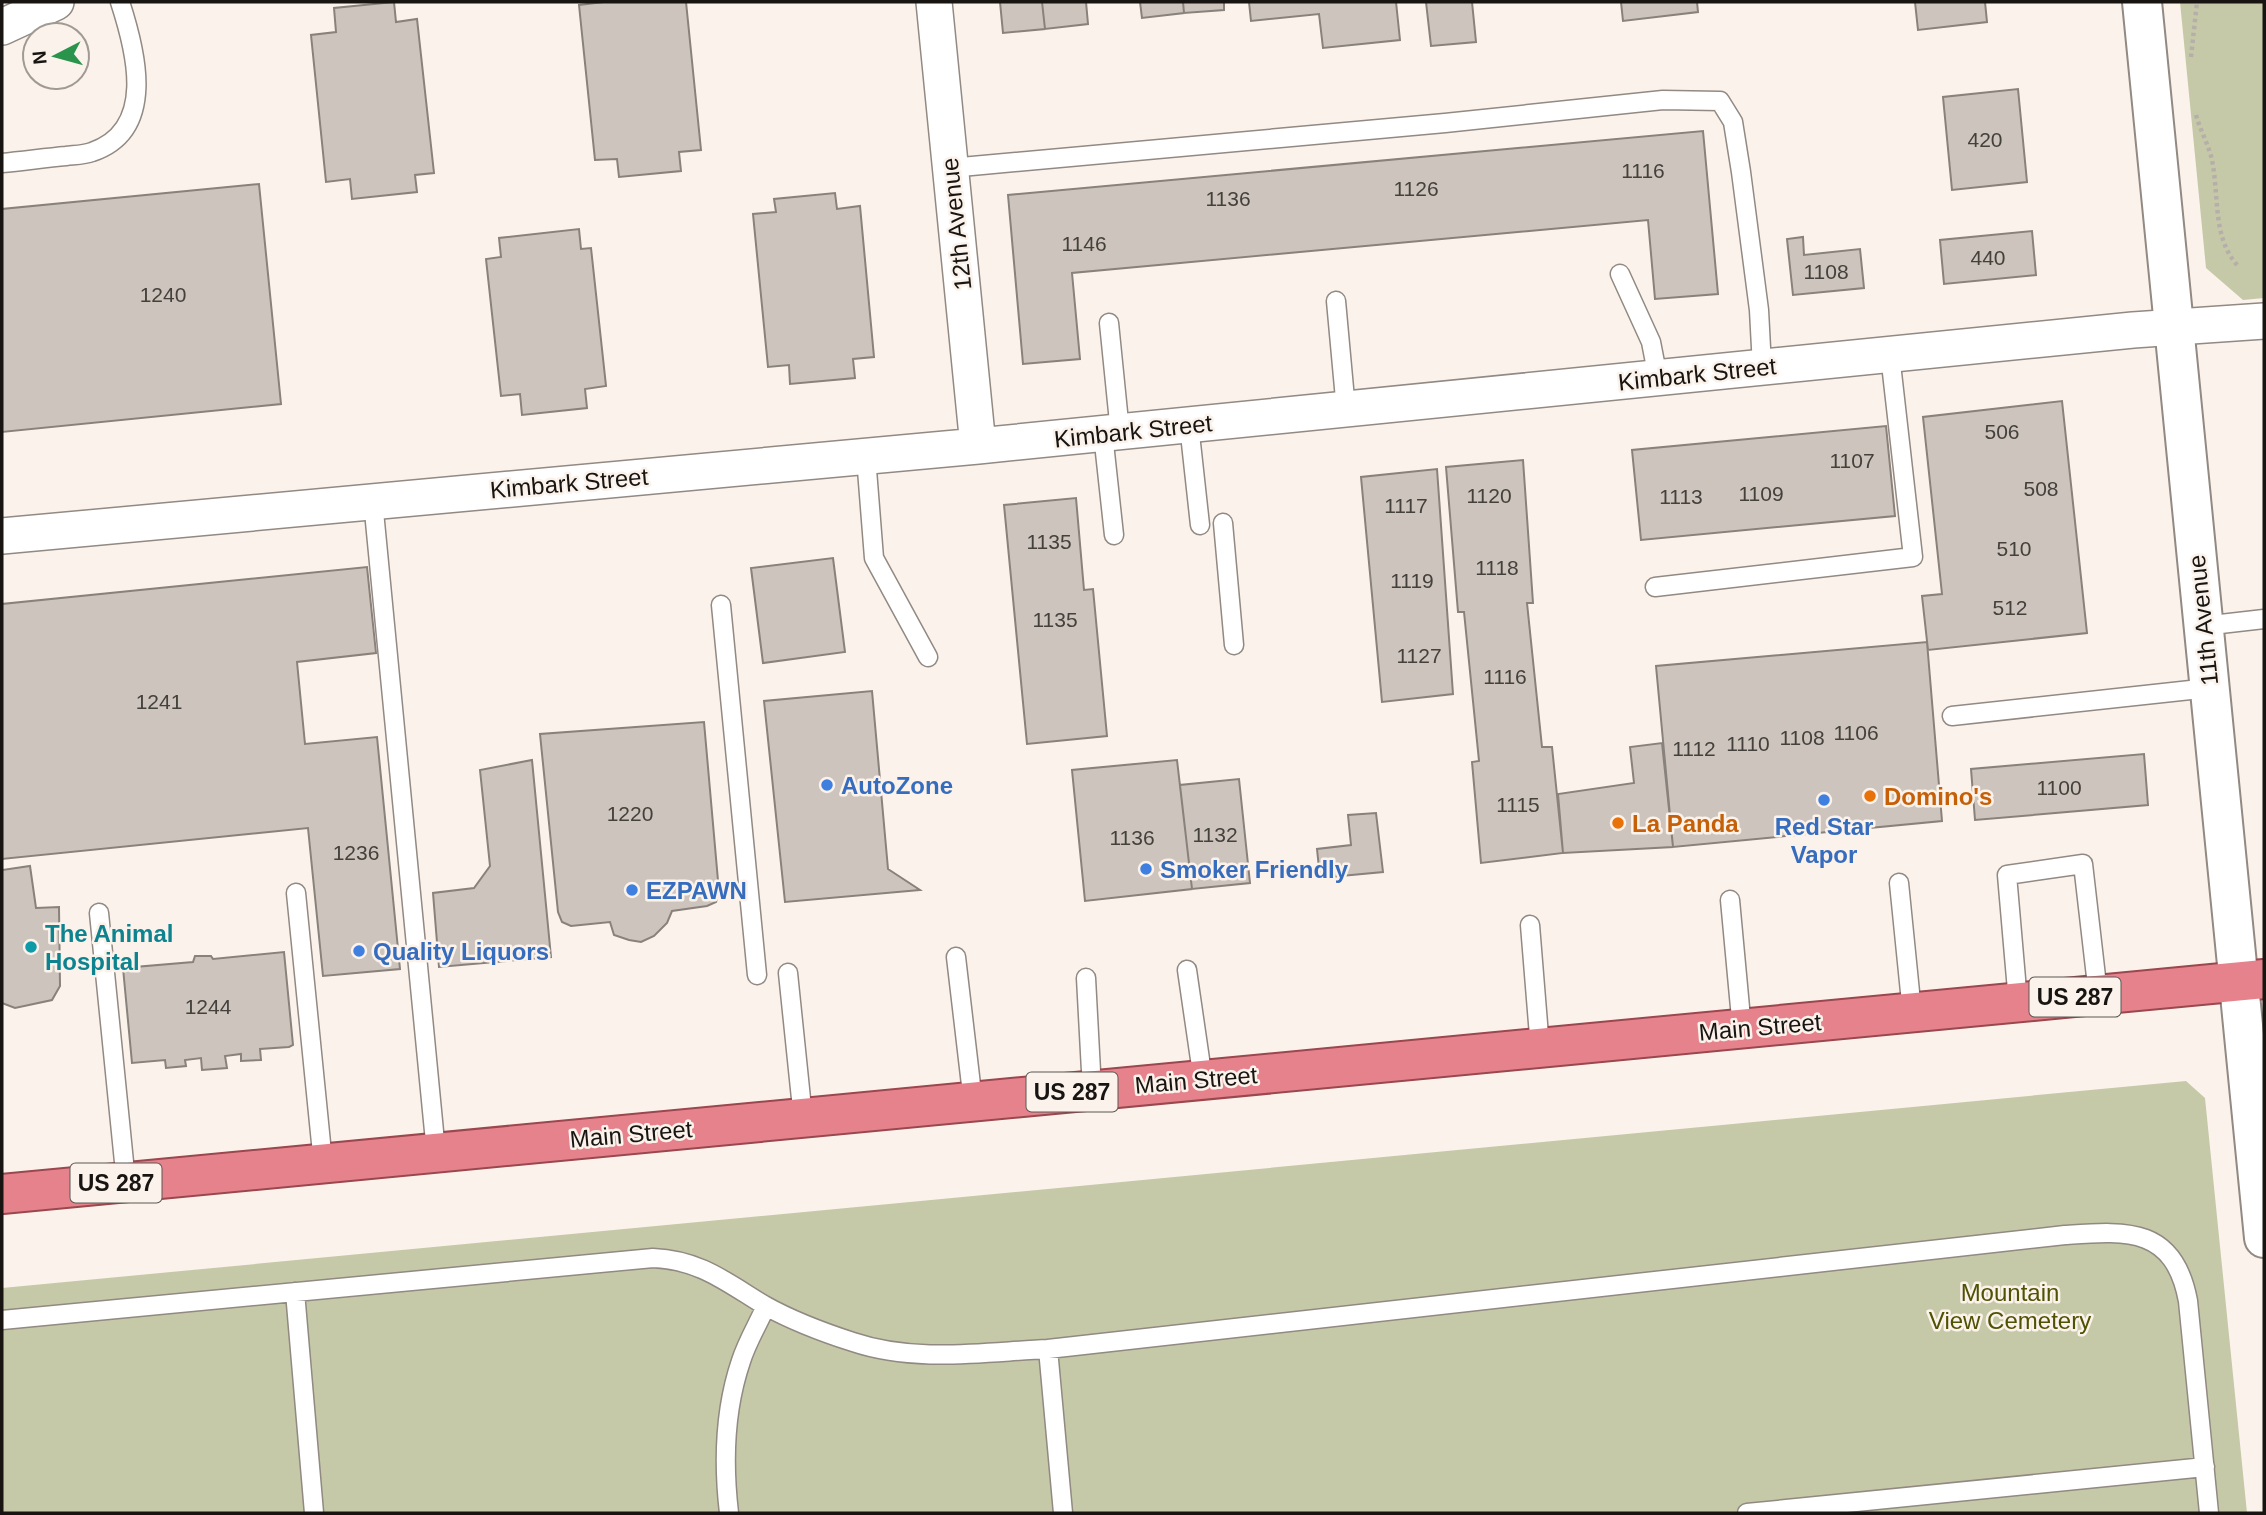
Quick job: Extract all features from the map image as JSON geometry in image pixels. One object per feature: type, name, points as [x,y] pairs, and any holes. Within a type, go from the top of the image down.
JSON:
[{"type":"highway","name":"Main Street","points":[[2,1194],[2251,980]]},
{"type":"street","points":[[2,27],[57,2]]},
{"type":"street","name":"12th Avenue","points":[[934,2],[978,446]]},
{"type":"street","name":"11th Avenue","points":[[2142,2],[2209,688],[2251,980],[2264,1238]]},
{"type":"street","name":"Kimbark Street","points":[[2,536],[866,457],[2174,327],[2264,321]]},
{"type":"lane","points":[[2,163],[91,153],[109,144],[125,130],[138,79],[130,29],[120,2]]},
{"type":"lane","points":[[950,168],[1445,123],[1663,100],[1720,101],[1733,122],[1741,172],[1759,310],[1762,368]]},
{"type":"lane","points":[[1620,274],[1651,342],[1658,379]]},
{"type":"lane","points":[[1336,301],[1346,410]]},
{"type":"lane","points":[[1109,323],[1114,535]]},
{"type":"lane","points":[[1655,587],[1913,557],[1889,355]]},
{"type":"lane","points":[[1189,425],[1200,526]]},
{"type":"lane","points":[[866,457],[874,558],[928,657]]},
{"type":"lane","points":[[373,500],[436,1152]]},
{"type":"lane","points":[[1223,523],[1234,645]]},
{"type":"lane","points":[[721,605],[757,975]]},
{"type":"lane","points":[[2203,626],[2264,619]]},
{"type":"lane","points":[[1952,716],[2209,688]]},
{"type":"lane","points":[[2018,1002],[2007,875],[2084,864],[2098,994]]},
{"type":"lane","points":[[1899,883],[1912,1012]]},
{"type":"lane","points":[[296,893],[323,1163]]},
{"type":"lane","points":[[1730,900],[1742,1029]]},
{"type":"lane","points":[[99,913],[126,1182]]},
{"type":"lane","points":[[1530,925],[1540,1048]]},
{"type":"lane","points":[[956,957],[973,1102]]},
{"type":"lane","points":[[1187,971],[1203,1080]]},
{"type":"lane","points":[[788,973],[803,1118]]},
{"type":"lane","points":[[1087,978],[1092,1090]]},
{"type":"lane","points":[[2,1321],[653,1258],[684,1262],[704,1269],[766,1306],[851,1342],[891,1352],[925,1354],[1048,1349],[2065,1235],[2123,1233],[2146,1237],[2159,1245],[2175,1262],[2185,1284],[2209,1513]]},
{"type":"lane","points":[[295,1292],[314,1513]]},
{"type":"lane","points":[[729,1513],[724,1445],[731,1399],[741,1359],[766,1306]]},
{"type":"lane","points":[[1048,1349],[1063,1513]]},
{"type":"lane","points":[[1746,1513],[2205,1467]]},
{"type":"path","points":[[2192,66],[2190,53],[2197,2]]},
{"type":"path","points":[[2195,104],[2196,116],[2213,167],[2221,237],[2228,255],[2238,266]]},
{"type":"green space","points":[[2180,2],[2264,2],[2264,298],[2243,300],[2206,268]]},
{"type":"green space","name":"Mountain View Cemetery","points":[[2186,1081],[2205,1098],[2247,1513],[2,1513],[2,1288]]},
{"type":"building","points":[[394,2],[396,22],[417,19],[434,173],[415,175],[417,192],[352,199],[350,179],[326,182],[311,35],[336,32],[334,8]]},
{"type":"building","points":[[604,2],[686,2],[701,150],[679,152],[681,171],[619,177],[617,159],[595,160],[579,5]]},
{"type":"building","points":[[1000,2],[1042,2],[1045,29],[1003,33]]},
{"type":"building","points":[[1042,2],[1086,2],[1088,24],[1045,29]]},
{"type":"building","points":[[1140,2],[1183,2],[1184,13],[1142,18]]},
{"type":"building","points":[[1183,2],[1224,2],[1224,10],[1184,13]]},
{"type":"building","points":[[1249,2],[1396,2],[1400,40],[1323,48],[1319,14],[1251,21]]},
{"type":"building","points":[[1426,2],[1472,2],[1476,42],[1431,46]]},
{"type":"building","points":[[1621,2],[1697,2],[1698,12],[1623,21]]},
{"type":"building","points":[[1915,2],[1985,2],[1987,22],[1918,30]]},
{"type":"building","points":[[2018,89],[2027,182],[1952,190],[1943,97]]},
{"type":"building","points":[[1703,131],[1718,294],[1655,299],[1648,220],[1072,273],[1080,359],[1023,364],[1008,195]]},
{"type":"building","points":[[259,184],[281,404],[2,432],[2,209]]},
{"type":"building","points":[[835,193],[837,209],[860,206],[874,357],[853,359],[855,378],[790,384],[789,365],[768,367],[753,214],[776,212],[774,199]]},
{"type":"building","points":[[579,229],[581,249],[591,248],[606,386],[585,389],[587,408],[522,415],[520,394],[501,396],[486,259],[501,257],[499,238]]},
{"type":"building","points":[[2032,231],[2036,275],[1944,284],[1940,240]]},
{"type":"building","points":[[1803,237],[1804,255],[1860,249],[1864,288],[1793,295],[1787,239]]},
{"type":"building","points":[[2062,401],[2087,633],[1928,650],[1922,596],[1942,594],[1923,417]]},
{"type":"building","points":[[1886,426],[1895,516],[1641,540],[1632,450]]},
{"type":"building","points":[[1523,460],[1533,603],[1527,603],[1542,747],[1552,747],[1563,853],[1481,863],[1472,762],[1479,761],[1464,612],[1458,612],[1446,467]]},
{"type":"building","points":[[1437,469],[1453,694],[1382,702],[1361,477]]},
{"type":"building","points":[[1076,498],[1084,590],[1093,589],[1107,736],[1027,744],[1004,505]]},
{"type":"building","points":[[833,558],[845,652],[763,663],[751,568]]},
{"type":"building","points":[[367,567],[376,653],[297,662],[305,744],[377,737],[400,969],[323,976],[308,828],[2,859],[2,604]]},
{"type":"building","points":[[1927,642],[1942,821],[1673,847],[1656,666]]},
{"type":"building","name":"AutoZone","points":[[872,691],[888,869],[920,890],[785,902],[764,701]]},
{"type":"building","points":[[704,722],[719,892],[716,902],[707,906],[672,911],[667,923],[654,936],[641,942],[614,935],[610,922],[571,926],[562,922],[558,912],[540,734]]},
{"type":"building","points":[[1662,743],[1673,847],[1563,853],[1558,794],[1634,783],[1630,747]]},
{"type":"building","points":[[2144,754],[2148,805],[1975,820],[1971,769]]},
{"type":"building","points":[[532,760],[551,957],[439,967],[433,893],[474,888],[490,866],[480,770]]},
{"type":"building","points":[[1177,760],[1192,889],[1085,901],[1072,770]]},
{"type":"building","points":[[1239,779],[1250,883],[1192,889],[1180,785]]},
{"type":"building","points":[[1376,813],[1383,872],[1320,878],[1317,849],[1351,845],[1348,815]]},
{"type":"building","name":"The Animal Hospital","points":[[30,866],[36,908],[59,907],[60,986],[52,1000],[15,1008],[2,1003],[2,870]]},
{"type":"building","points":[[284,952],[293,1045],[260,1049],[261,1060],[241,1061],[241,1054],[225,1056],[227,1068],[202,1070],[201,1058],[185,1060],[186,1066],[166,1068],[165,1060],[132,1063],[123,968],[193,962],[195,956],[211,956],[213,959]]},
{"type":"place","name":"AutoZone","points":[[827,785]]},
{"type":"place","name":"Domino's","points":[[1870,796]]},
{"type":"place","name":"Red Star Vapor","points":[[1824,800]]},
{"type":"place","name":"La Panda","points":[[1618,823]]},
{"type":"place","name":"Smoker Friendly","points":[[1146,869]]},
{"type":"place","name":"EZPAWN","points":[[632,890]]},
{"type":"place","name":"The Animal Hospital","points":[[31,947]]},
{"type":"place","name":"Quality Liquors","points":[[359,951]]}]
